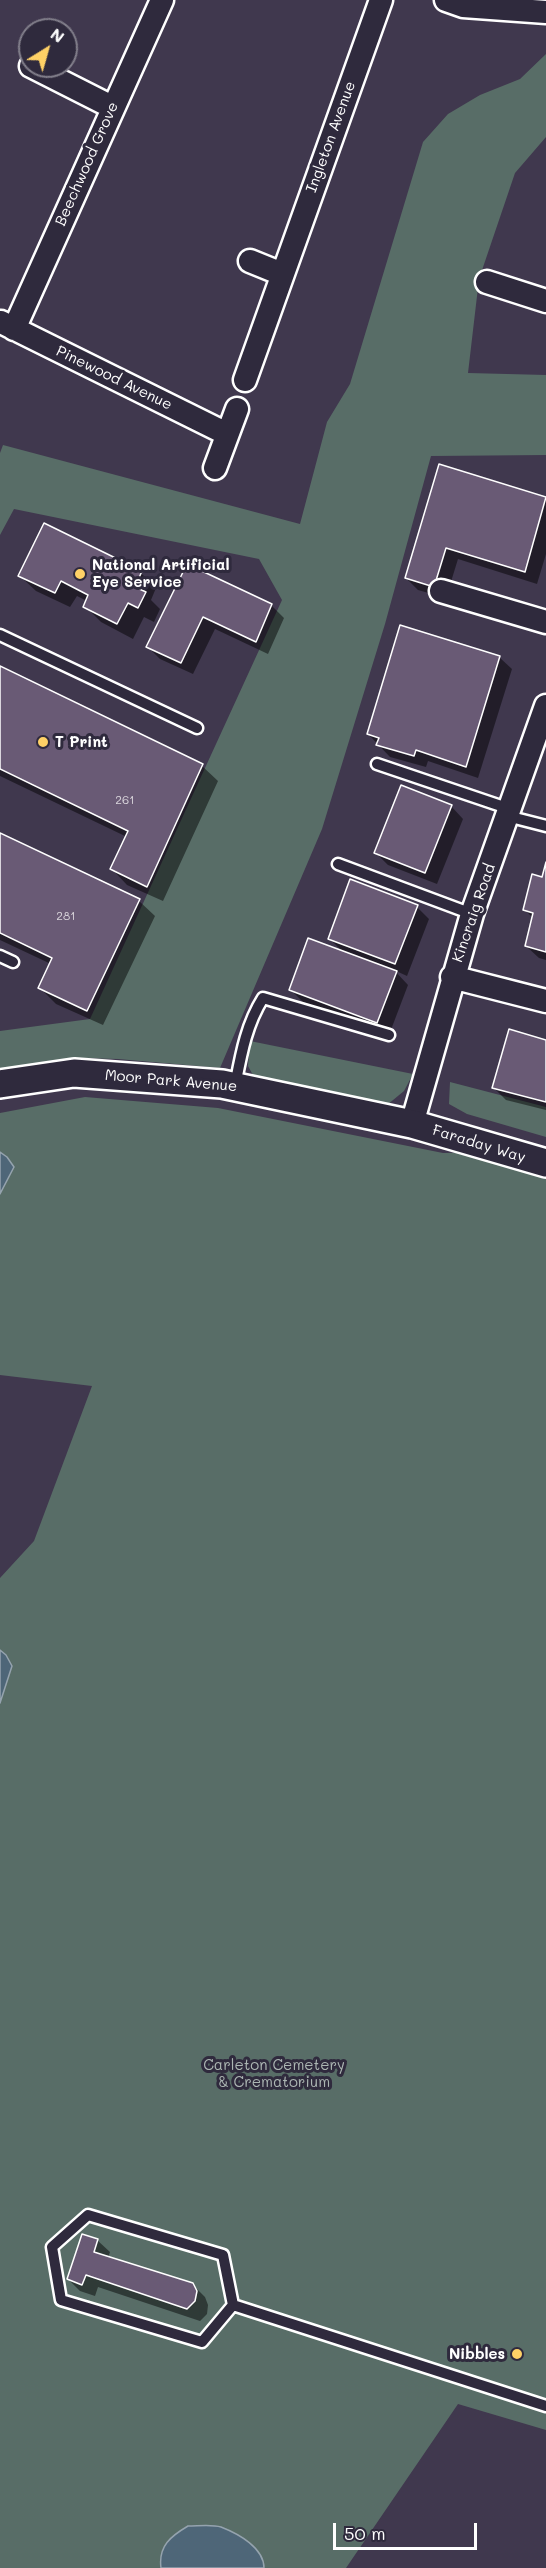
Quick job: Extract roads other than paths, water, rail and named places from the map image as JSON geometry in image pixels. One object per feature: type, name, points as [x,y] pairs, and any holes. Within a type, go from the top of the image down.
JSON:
[{"type":"street","name":"Beechwood Grove","points":[[7,325],[162,0]]},
{"type":"street","name":"Ingleton Avenue","points":[[245,380],[381,0]]},
{"type":"street","points":[[446,0],[464,6],[546,12]]},
{"type":"street","points":[[55,78],[112,107]]},
{"type":"street","points":[[250,261],[282,274]]},
{"type":"street","points":[[487,282],[546,301]]},
{"type":"street","name":"Pinewood Avenue","points":[[7,325],[228,434]]},
{"type":"street","points":[[215,468],[237,409]]},
{"type":"street","points":[[441,591],[546,622]]},
{"type":"street","name":"Kincraig Road","points":[[412,1124],[452,977],[472,914],[546,706]]},
{"type":"street","points":[[452,977],[546,1001]]},
{"type":"street","name":"Moor Park Avenue","points":[[0,1084],[74,1073],[235,1086],[412,1124]]},
{"type":"street","name":"Faraday Way","points":[[412,1124],[546,1163]]},
{"type":"lane","points":[[0,635],[197,728]]},
{"type":"lane","points":[[377,764],[546,826]]},
{"type":"lane","points":[[338,864],[472,914]]},
{"type":"lane","points":[[0,956],[13,962]]},
{"type":"lane","points":[[235,1086],[246,1032],[252,1014],[263,998],[389,1035]]},
{"type":"lane","points":[[88,2215],[223,2255],[233,2305],[202,2342],[61,2300],[52,2247],[88,2215]]},
{"type":"lane","points":[[233,2305],[546,2406]]},
{"type":"water","points":[[0,1152],[14,1167],[0,1194]]},
{"type":"water","points":[[0,1650],[12,1666],[0,1703]]},
{"type":"water","points":[[188,2526],[217,2526],[235,2534],[255,2548],[260,2554],[264,2568],[161,2568],[162,2554],[167,2542]]},
{"type":"place","name":"National Artificial Eye Service","points":[[80,574]]},
{"type":"place","name":"T Print","points":[[43,742]]},
{"type":"place","name":"Nibbles","points":[[517,2354]]},
{"type":"park label","name":"Carleton Cemetery & Crematorium","points":[[274,2074]]}]
